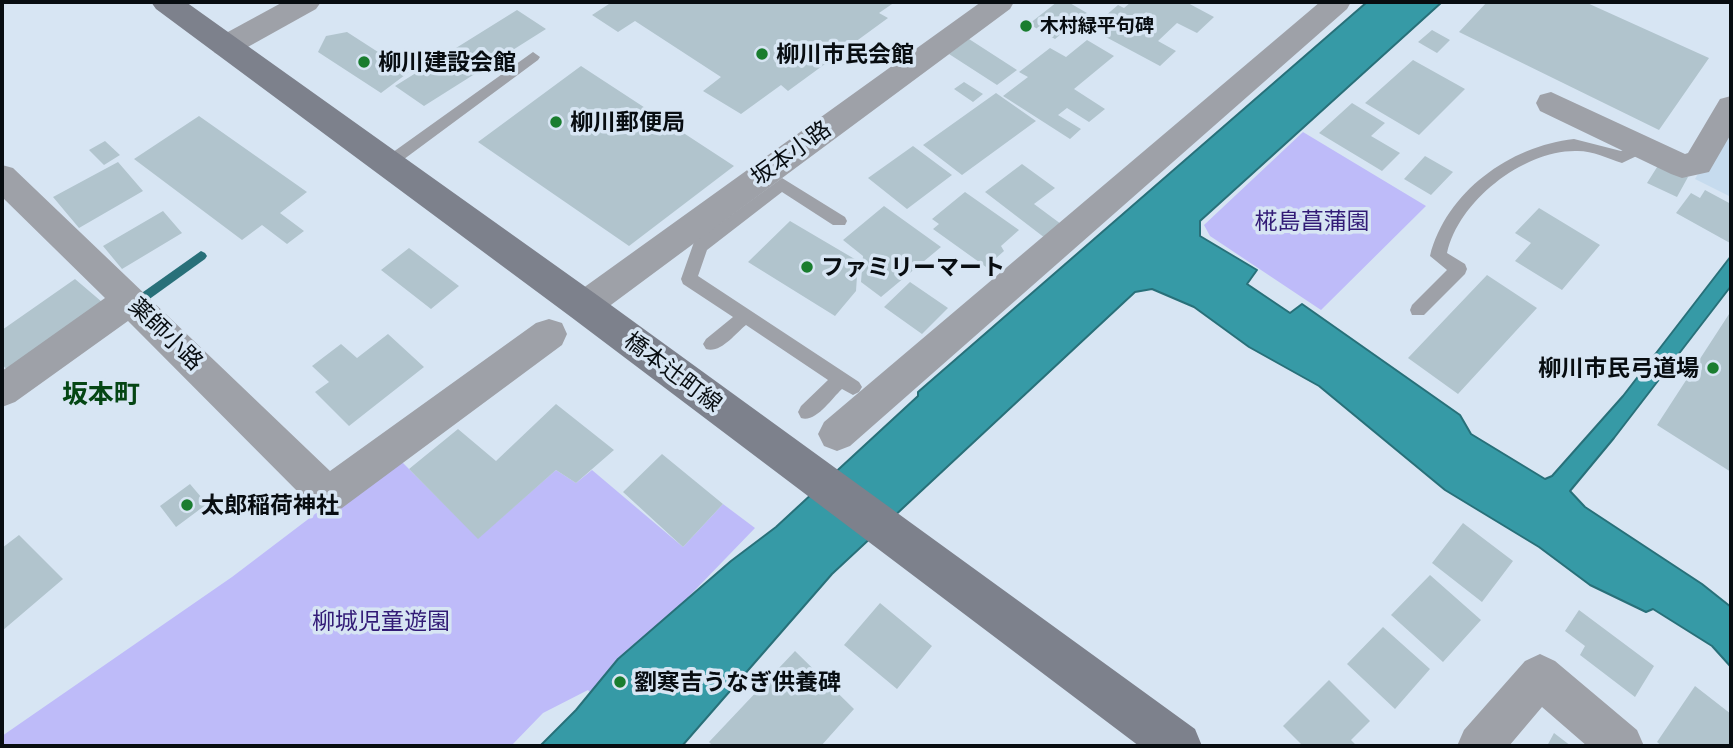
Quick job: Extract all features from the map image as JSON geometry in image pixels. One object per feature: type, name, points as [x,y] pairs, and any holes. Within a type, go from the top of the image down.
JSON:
[{"type":"main road","name":"橋本辻町線","points":[[166,2],[584,306],[1178,746]]},
{"type":"street","points":[[226,46],[306,2]]},
{"type":"street","name":"坂本小路","points":[[584,306],[691,239],[1000,2]]},
{"type":"street","points":[[838,434],[1336,2]]},
{"type":"street","points":[[1551,103],[1682,166],[1698,164],[1731,107]]},
{"type":"street","name":"薬師小路","points":[[2,177],[328,495],[549,334]]},
{"type":"street","points":[[2,391],[134,304]]},
{"type":"street","points":[[1479,746],[1540,676],[1621,746]]},
{"type":"lane","points":[[387,164],[533,57]]},
{"type":"lane","points":[[1418,310],[1459,269],[1438,256],[1443,235],[1469,200],[1514,162],[1531,155],[1574,145],[1622,157],[1640,148]]},
{"type":"lane","points":[[773,178],[839,221]]},
{"type":"lane","points":[[691,239],[689,279],[846,383],[807,412]]},
{"type":"lane","points":[[712,344],[745,316]]},
{"type":"shaded area","points":[[1367,2],[1442,2],[1200,221],[1200,236],[1257,270],[1247,284],[1290,313],[1302,304],[1460,415],[1471,434],[1545,479],[1552,476],[1623,396],[1731,256],[1731,286],[1570,491],[1585,507],[1702,584],[1731,607],[1731,667],[1712,646],[1653,609],[1646,612],[1590,585],[1539,547],[1445,490],[1319,386],[1249,347],[1194,307],[1152,289],[1135,292],[832,574],[682,746],[540,746],[576,710],[618,659],[731,561],[776,527],[918,396],[918,392]]},
{"type":"shaded area","points":[[1731,119],[1731,197],[1695,179]]},
{"type":"green space","name":"椛島菖蒲園","points":[[1303,132],[1426,206],[1321,310],[1210,236],[1204,225]]},
{"type":"green space","name":"柳城児童遊園","points":[[394,454],[478,538],[556,470],[576,483],[592,470],[683,547],[723,504],[755,528],[641,646],[612,716],[588,690],[543,713],[511,746],[2,746],[2,736],[232,577]]},
{"type":"building","name":"柳川市民会館","points":[[612,2],[895,2],[879,13],[888,18],[788,91],[781,85],[741,114],[703,91],[721,77],[635,21],[618,32],[592,15]]},
{"type":"building","points":[[1057,2],[1068,2],[1087,13],[1055,39],[1029,24]]},
{"type":"building","points":[[1131,2],[1186,2],[1214,17],[1197,33],[1177,23],[1158,41],[1176,51],[1160,66],[1104,36],[1110,30],[1097,23],[1118,5],[1124,8]]},
{"type":"building","points":[[1487,2],[1585,2],[1709,58],[1659,130],[1459,32]]},
{"type":"building","points":[[517,10],[546,29],[424,106],[395,86]]},
{"type":"building","points":[[1432,30],[1450,40],[1437,53],[1418,42]]},
{"type":"building","name":"柳川建設会館","points":[[347,32],[409,72],[381,93],[318,52],[326,36]]},
{"type":"building","points":[[969,39],[1017,70],[997,85],[949,54]]},
{"type":"building","points":[[1087,40],[1114,56],[1074,89],[1105,109],[1089,122],[1067,108],[1058,115],[1081,129],[1070,139],[1003,96],[1028,77],[1019,72],[1050,48],[1066,57]]},
{"type":"building","points":[[1413,60],[1465,89],[1419,135],[1365,103]]},
{"type":"building","points":[[581,66],[734,166],[629,246],[478,142]]},
{"type":"building","points":[[964,82],[983,94],[973,102],[954,89]]},
{"type":"building","points":[[996,93],[1036,121],[962,175],[923,145]]},
{"type":"building","points":[[1352,103],[1385,123],[1371,136],[1400,153],[1382,171],[1319,133]]},
{"type":"building","points":[[199,116],[307,192],[280,213],[304,231],[287,244],[262,225],[242,240],[134,159]]},
{"type":"building","points":[[105,141],[120,155],[104,165],[89,150]]},
{"type":"building","points":[[913,146],[952,175],[907,209],[868,178]]},
{"type":"building","points":[[1425,156],[1453,172],[1431,195],[1404,179]]},
{"type":"building","points":[[118,162],[143,191],[79,228],[53,197]]},
{"type":"building","points":[[1022,164],[1055,188],[1034,204],[1061,224],[1045,238],[985,192]]},
{"type":"building","points":[[1659,164],[1688,177],[1677,197],[1647,183]]},
{"type":"building","points":[[1705,190],[1731,204],[1730,243],[1676,213],[1691,193],[1700,198]]},
{"type":"building","points":[[965,192],[1019,230],[1001,246],[1004,251],[986,267],[933,229],[939,224],[932,219]]},
{"type":"building","points":[[884,206],[941,247],[881,297],[861,282],[863,256],[843,240]]},
{"type":"building","points":[[1539,208],[1600,245],[1562,290],[1515,261],[1531,243],[1515,233]]},
{"type":"building","points":[[163,211],[182,233],[122,269],[103,246]]},
{"type":"building","name":"ファミリーマート","points":[[790,221],[858,261],[856,291],[835,316],[748,262]]},
{"type":"building","points":[[409,248],[459,286],[431,309],[381,270]]},
{"type":"building","points":[[1487,275],[1537,308],[1458,394],[1408,358]]},
{"type":"building","points":[[75,279],[102,302],[7,370],[2,364],[2,330]]},
{"type":"building","points":[[910,282],[948,308],[922,334],[884,307]]},
{"type":"building","name":"柳川市民弓道場","points":[[1731,311],[1731,472],[1657,425]]},
{"type":"building","points":[[388,334],[424,367],[349,426],[315,392],[329,382],[312,366],[341,344],[357,358]]},
{"type":"building","points":[[556,404],[614,450],[576,483],[556,470],[478,539],[409,469],[458,429],[496,461]]},
{"type":"building","points":[[662,454],[723,504],[683,547],[623,492]]},
{"type":"building","points":[[190,484],[207,504],[176,527],[160,506]]},
{"type":"building","points":[[1463,523],[1513,561],[1482,602],[1432,563]]},
{"type":"building","points":[[19,535],[63,579],[2,631],[2,548]]},
{"type":"building","points":[[1430,575],[1481,620],[1443,662],[1391,615]]},
{"type":"building","points":[[880,603],[932,646],[897,689],[844,645]]},
{"type":"building","points":[[1579,610],[1654,666],[1635,697],[1580,655],[1585,646],[1565,631]]},
{"type":"building","points":[[1383,627],[1430,669],[1395,709],[1347,664]]},
{"type":"building","points":[[795,651],[854,709],[821,746],[713,746],[709,742]]},
{"type":"building","points":[[1329,680],[1370,721],[1351,740],[1357,746],[1303,746],[1283,726]]},
{"type":"building","points":[[1695,686],[1731,714],[1731,746],[1662,746],[1657,742]]},
{"type":"building","points":[[1554,733],[1571,746],[1547,746]]},
{"type":"waterway","points":[[133,305],[201,256]]},
{"type":"place","name":"木村緑平句碑","points":[[1026,26]]},
{"type":"place","name":"柳川市民会館","points":[[762,54]]},
{"type":"place","name":"柳川建設会館","points":[[364,62]]},
{"type":"place","name":"柳川郵便局","points":[[556,122]]},
{"type":"place","name":"ファミリーマート","points":[[807,267]]},
{"type":"place","name":"柳川市民弓道場","points":[[1713,368]]},
{"type":"place","name":"太郎稲荷神社","points":[[187,505]]},
{"type":"place","name":"劉寒吉うなぎ供養碑","points":[[620,682]]},
{"type":"district","name":"坂本町","points":[[101,394]]}]
